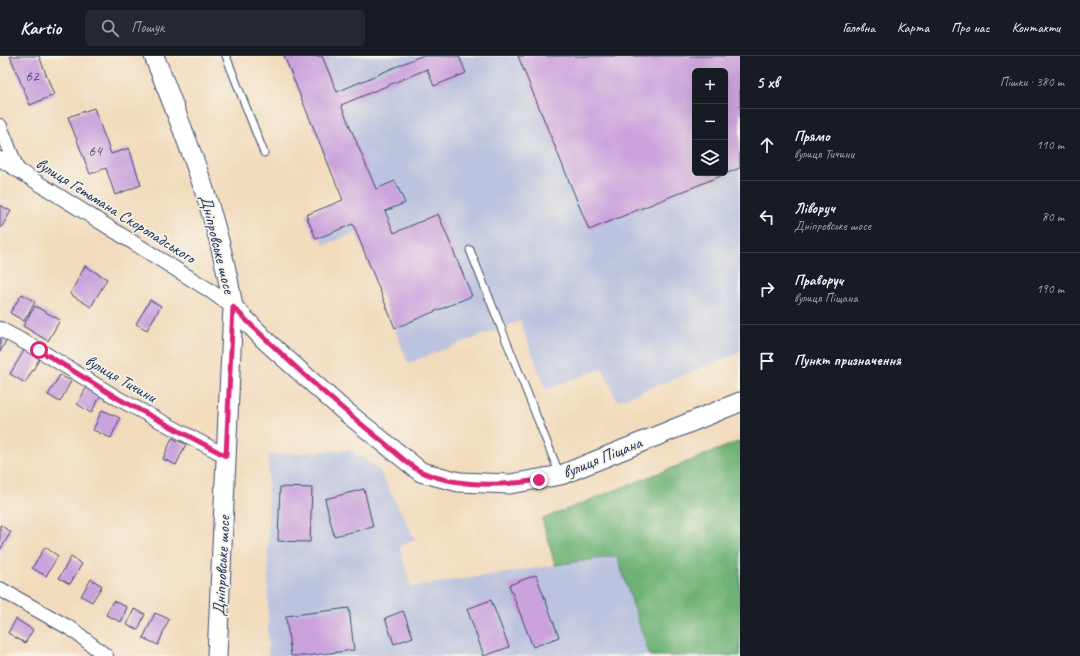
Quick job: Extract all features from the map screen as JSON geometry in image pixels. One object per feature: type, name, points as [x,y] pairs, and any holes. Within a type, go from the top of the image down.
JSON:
[{"type":"street","name":"Дніпровське шосе","points":[[154,56],[197,165],[228,273],[233,307],[217,656]]},
{"type":"street","points":[[0,126],[17,169]]},
{"type":"street","name":"вулиця Гетьмана Скоропадського","points":[[0,159],[209,290],[233,307]]},
{"type":"street","name":"вулиця Піщана","points":[[233,307],[267,342],[341,408],[421,472],[459,482],[510,484],[560,475],[740,402]]},
{"type":"street","name":"вулиця Тичини","points":[[0,329],[39,350],[119,399],[226,456]]},
{"type":"street","points":[[0,589],[73,630],[106,656]]},
{"type":"lane","points":[[226,56],[264,153]]},
{"type":"lane","points":[[470,250],[560,475]]},
{"type":"shaded area","points":[[294,56],[740,56],[740,353],[617,401],[603,368],[546,390],[520,321],[408,363],[358,232],[324,245],[313,216],[349,202]]},
{"type":"shaded area","points":[[351,450],[378,468],[415,539],[400,547],[411,587],[617,556],[650,656],[268,656],[268,455]]},
{"type":"green space","points":[[740,441],[740,656],[650,656],[617,556],[555,565],[542,519]]},
{"type":"building","points":[[10,56],[39,56],[54,95],[30,105]]},
{"type":"building","points":[[284,56],[322,56],[337,92],[421,56],[459,56],[466,73],[434,86],[427,69],[341,105],[376,189],[395,181],[405,203],[385,211],[394,233],[438,214],[472,296],[395,328],[353,224],[316,239],[306,215],[343,200]]},
{"type":"building","points":[[518,56],[740,56],[740,168],[728,173],[728,68],[692,68],[692,176],[721,176],[589,230]]},
{"type":"building","points":[[94,108],[111,154],[129,148],[141,185],[115,195],[106,168],[90,174],[68,117]]},
{"type":"building","points":[[0,205],[11,211],[1,228],[0,228]]},
{"type":"building","points":[[85,266],[107,279],[91,307],[70,294]]},
{"type":"building","points":[[22,294],[35,302],[24,321],[10,313]]},
{"type":"building","points":[[150,300],[161,306],[147,330],[136,324]]},
{"type":"building","points":[[35,306],[60,320],[48,341],[23,326]]},
{"type":"building","points":[[0,335],[7,339],[0,352]]},
{"type":"building","points":[[25,349],[40,358],[25,383],[10,374]]},
{"type":"building","points":[[60,375],[71,381],[60,402],[48,395]]},
{"type":"building","points":[[88,385],[102,393],[91,413],[77,404]]},
{"type":"building","points":[[102,410],[120,418],[111,438],[93,430]]},
{"type":"building","points":[[172,438],[186,444],[176,465],[163,459]]},
{"type":"building","points":[[280,487],[312,488],[310,542],[278,541]]},
{"type":"building","points":[[364,489],[373,527],[334,536],[325,499]]},
{"type":"building","points":[[0,525],[11,532],[0,550]]},
{"type":"building","points":[[45,547],[58,556],[46,576],[32,568]]},
{"type":"building","points":[[71,557],[82,564],[70,584],[59,578]]},
{"type":"building","points":[[536,575],[559,637],[533,647],[509,585]]},
{"type":"building","points":[[91,579],[102,586],[92,602],[81,596]]},
{"type":"building","points":[[491,600],[509,647],[484,656],[467,609]]},
{"type":"building","points":[[113,601],[127,607],[121,622],[106,615]]},
{"type":"building","points":[[349,608],[354,650],[306,656],[291,656],[286,616]]},
{"type":"building","points":[[134,609],[145,614],[138,630],[127,625]]},
{"type":"building","points":[[403,611],[413,637],[394,644],[385,618]]},
{"type":"building","points":[[155,613],[169,619],[158,645],[143,638]]},
{"type":"building","points":[[16,619],[33,630],[25,643],[8,633]]},
{"type":"route","points":[[39,350],[119,399],[226,456],[233,307],[267,342],[341,408],[421,472],[459,482],[486,484],[510,484],[539,480]]}]
